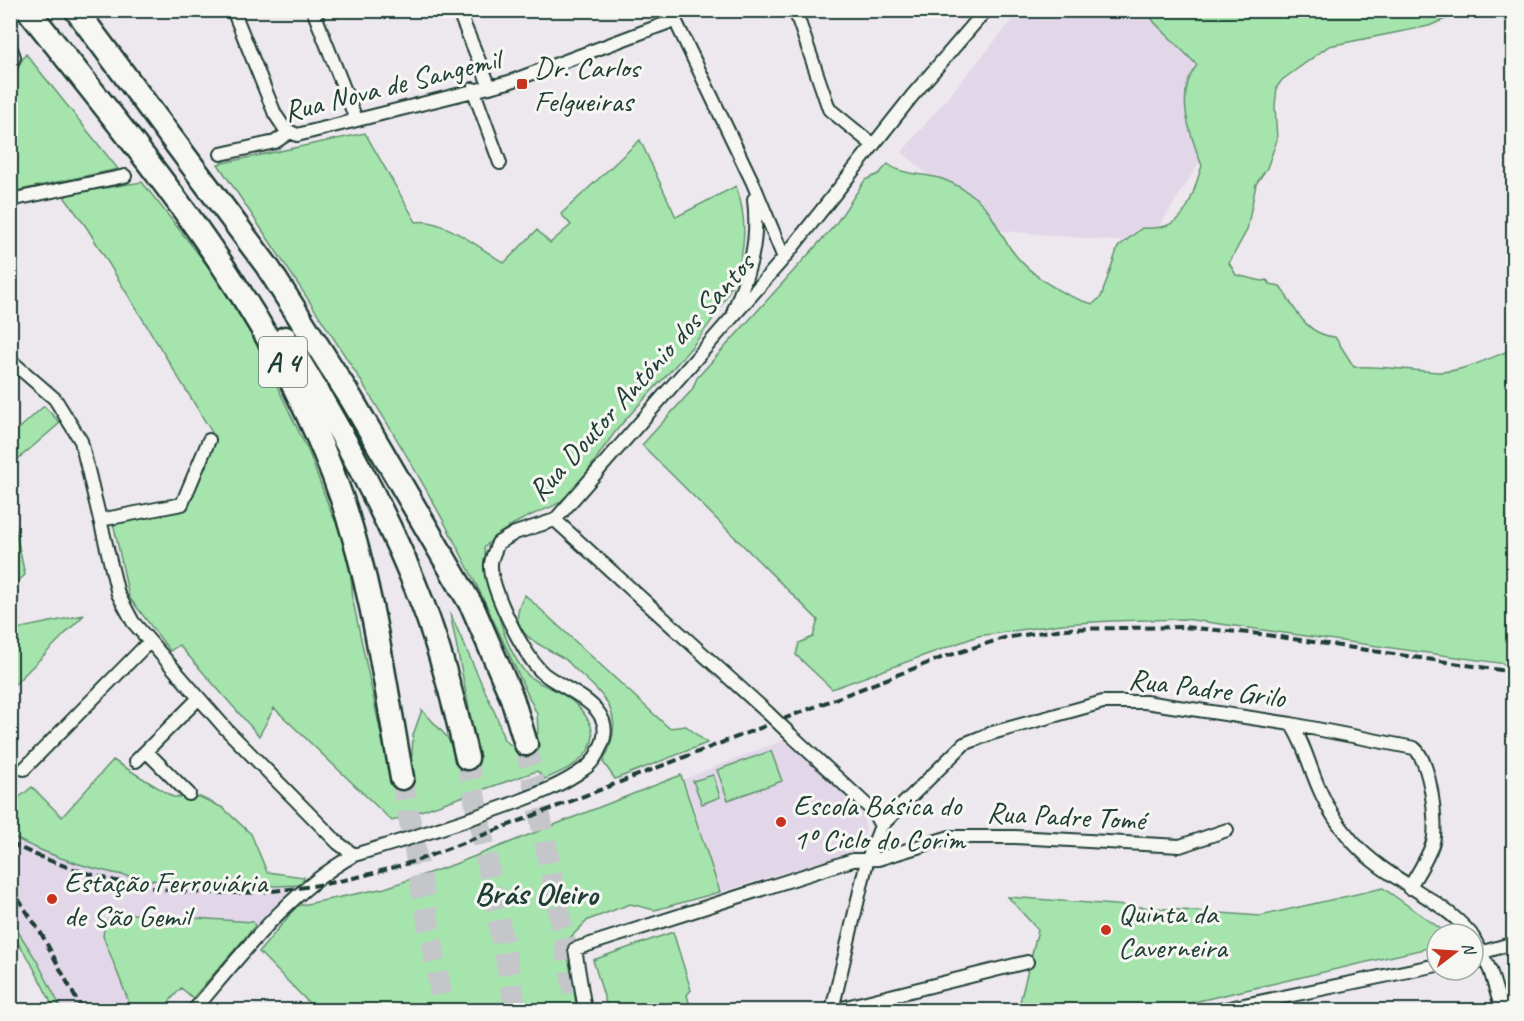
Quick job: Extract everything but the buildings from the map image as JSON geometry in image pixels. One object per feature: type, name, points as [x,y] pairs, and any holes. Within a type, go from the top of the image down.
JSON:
[{"type":"highway","name":"A 4","points":[[28,10],[206,240],[242,292],[283,361],[338,489],[364,574],[402,778]]},
{"type":"highway","name":"A 4","points":[[45,10],[214,230],[260,296],[306,372],[395,539],[423,605],[449,685],[467,758]]},
{"type":"highway","name":"A 4","points":[[76,10],[267,266],[388,461],[451,569],[494,651],[526,744]]},
{"type":"street","points":[[233,10],[275,114],[280,124],[290,132]]},
{"type":"street","points":[[313,10],[356,118]]},
{"type":"street","points":[[458,10],[490,87]]},
{"type":"street","points":[[795,10],[829,109],[873,146]]},
{"type":"street","name":"Rua Doutor António dos Santos","points":[[194,1011],[273,919],[338,865],[354,855],[523,800],[586,768],[596,756],[604,741],[604,727],[600,714],[579,693],[542,673],[505,612],[491,565],[498,543],[515,534],[555,520],[784,258],[986,10]]},
{"type":"street","points":[[674,15],[753,183],[784,258]]},
{"type":"street","name":"Rua Nova de Sangemil","points":[[221,154],[275,142],[290,132],[297,135],[356,118],[473,89],[490,87],[674,15]]},
{"type":"street","points":[[10,46],[14,57],[10,67]]},
{"type":"street","points":[[473,89],[501,163]]},
{"type":"street","points":[[10,200],[125,176]]},
{"type":"street","points":[[731,318],[753,262],[757,220],[753,183]]},
{"type":"street","points":[[10,360],[55,399],[81,441],[99,520],[122,604],[149,642],[199,698],[331,836],[354,855]]},
{"type":"street","points":[[99,520],[182,504],[209,440]]},
{"type":"street","points":[[555,520],[768,712],[873,811],[881,826],[867,861],[833,1011],[1027,962]]},
{"type":"street","points":[[24,770],[149,642]]},
{"type":"street","points":[[136,761],[199,698]]},
{"type":"street","name":"Rua Padre Grilo","points":[[881,826],[964,744],[993,732],[1103,702],[1145,702],[1291,724],[1409,746],[1419,752],[1430,791],[1435,829],[1428,855],[1409,888]]},
{"type":"street","points":[[1291,724],[1301,738],[1322,796],[1336,819],[1370,859],[1409,888],[1428,898],[1457,922]]},
{"type":"street","points":[[146,751],[189,794]]},
{"type":"street","name":"Rua Padre Tomé","points":[[585,1011],[575,949],[853,860],[867,861],[950,837],[1015,837],[1180,846],[1227,830]]},
{"type":"street","points":[[1485,952],[1514,943]]},
{"type":"street","points":[[1220,1011],[1425,967]]},
{"type":"street","points":[[1485,971],[1502,1011]]},
{"type":"shaded area","points":[[1020,11],[1261,11],[1277,40],[1148,244],[991,230],[902,152]]},
{"type":"shaded area","name":"Escola Básica do 1º Ciclo do Corim","points":[[784,740],[862,808],[866,829],[861,844],[853,852],[720,892],[684,779]]},
{"type":"shaded area","points":[[10,836],[31,847],[80,865],[128,876],[234,888],[301,885],[255,926],[253,922],[119,913],[103,936],[132,1010],[62,1010],[37,961],[11,919]]},
{"type":"green space","points":[[1148,11],[1513,11],[1513,23],[1485,12],[1450,17],[1429,26],[1329,46],[1282,80],[1277,87],[1275,106],[1277,140],[1267,168],[1256,184],[1247,230],[1229,263],[1236,275],[1267,280],[1270,284],[1280,286],[1308,326],[1325,335],[1335,337],[1354,367],[1438,372],[1457,370],[1513,349],[1513,665],[1185,619],[1110,621],[1062,624],[978,636],[832,689],[796,655],[799,643],[813,637],[818,620],[642,445],[692,390],[697,378],[835,225],[865,180],[879,174],[888,164],[901,171],[945,180],[970,194],[987,209],[1010,248],[1027,267],[1058,290],[1093,304],[1101,297],[1118,247],[1142,228],[1169,225],[1178,219],[1189,202],[1202,166],[1189,128],[1185,101],[1190,76],[1197,65],[1154,22]]},
{"type":"green space","points":[[26,54],[118,169],[11,192],[10,101],[18,67]]},
{"type":"green space","points":[[365,133],[416,222],[437,224],[449,229],[504,263],[537,230],[550,243],[571,225],[561,214],[640,140],[676,217],[736,186],[744,223],[741,257],[730,288],[713,318],[692,347],[620,426],[570,493],[555,505],[508,528],[484,548],[502,628],[515,658],[532,678],[566,696],[585,715],[592,731],[593,739],[590,747],[576,763],[545,779],[537,771],[392,821],[274,708],[259,736],[179,645],[170,651],[129,597],[113,522],[185,509],[216,439],[87,228],[65,198],[67,194],[142,182],[211,270],[257,344],[309,453],[340,531],[350,565],[353,601],[390,777],[399,785],[411,775],[413,735],[422,710],[447,737],[459,761],[474,759],[478,753],[450,613],[498,720],[504,740],[519,751],[529,750],[538,732],[537,714],[476,584],[410,462],[348,361],[218,164]]},
{"type":"green space","points":[[44,406],[60,423],[11,465],[11,436]]},
{"type":"green space","points":[[13,519],[25,575],[17,582],[18,601],[11,603],[10,520]]},
{"type":"green space","points":[[525,595],[669,728],[686,726],[707,743],[615,779],[603,762],[613,733],[614,722],[611,711],[606,701],[589,681],[567,661],[526,635],[520,627],[519,608]]},
{"type":"green space","points":[[84,615],[11,688],[11,630]]},
{"type":"green space","points":[[771,751],[782,781],[728,800],[717,770]]},
{"type":"green space","points":[[113,760],[173,797],[200,797],[223,808],[251,834],[267,872],[304,877],[301,885],[226,886],[152,880],[80,864],[45,852],[11,836],[11,804],[32,787],[62,817]]},
{"type":"green space","points":[[681,775],[720,892],[655,910],[630,904],[588,920],[569,939],[567,948],[577,1010],[316,1010],[259,952],[297,906],[385,888],[455,864]]},
{"type":"green space","points":[[713,775],[720,797],[702,804],[693,781]]},
{"type":"green space","name":"Quinta da Caverneira","points":[[1383,888],[1431,922],[1425,922],[1425,949],[1159,1010],[1018,1010],[1038,930],[1008,897],[1260,916]]},
{"type":"green space","points":[[119,913],[253,922],[255,926],[193,998],[181,988],[162,1010],[132,1010],[103,936],[105,922]]},
{"type":"green space","points":[[10,919],[37,961],[62,1010],[55,1010],[30,961],[11,933]]},
{"type":"green space","points":[[673,932],[691,990],[687,995],[690,1006],[686,1007],[687,1010],[608,1010],[593,960]]},
{"type":"tunnel","points":[[526,744],[578,1010]]},
{"type":"tunnel","points":[[467,758],[516,1010]]},
{"type":"tunnel","points":[[402,778],[444,1010]]},
{"type":"railway","points":[[10,843],[60,865],[111,880],[162,889],[214,893],[265,892],[317,885],[369,874],[421,859],[941,658],[1004,638],[1063,629],[1184,627],[1260,634],[1514,672]]},
{"type":"railway","points":[[10,887],[41,933],[82,1010]]},
{"type":"place","name":"Dr. Carlos Felgueiras","points":[[522,84]]},
{"type":"place","name":"Escola Básica do 1º Ciclo do Corim","points":[[781,822]]},
{"type":"place","name":"Estação Ferroviária de São Gemil","points":[[52,899]]},
{"type":"place","name":"Quinta da Caverneira","points":[[1106,930]]},
{"type":"district","name":"Brás Oleiro","points":[[536,893]]}]
